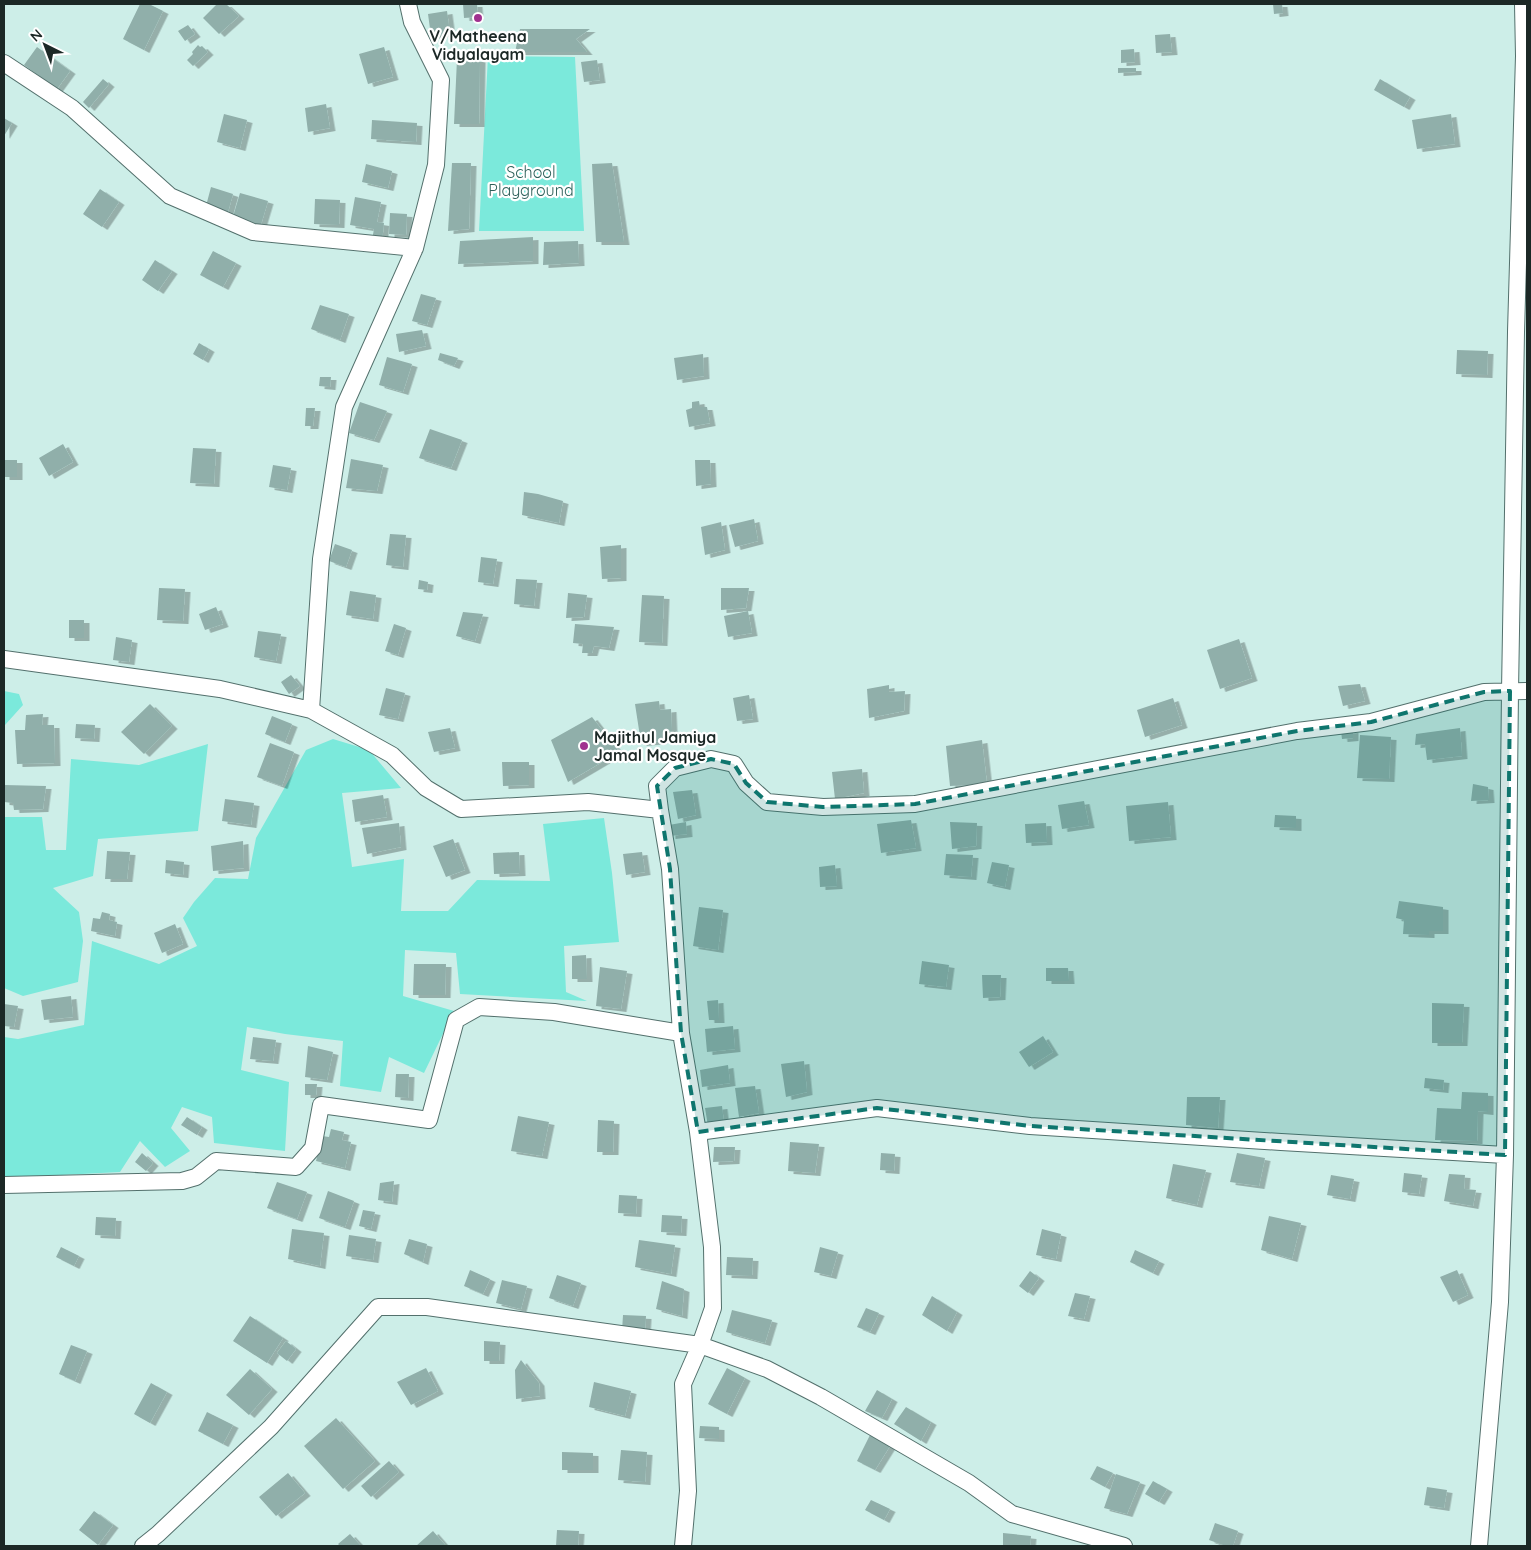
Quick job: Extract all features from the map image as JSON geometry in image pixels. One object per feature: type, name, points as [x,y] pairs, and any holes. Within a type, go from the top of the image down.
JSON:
[{"type":"street","points":[[311,710],[321,559],[344,407],[415,248],[436,165],[441,80],[412,22],[408,4]]},
{"type":"street","points":[[1479,1546],[1500,1302],[1505,1155],[1510,691],[1522,331],[1523,4]]},
{"type":"street","points":[[4,63],[72,108],[170,196],[253,232],[415,248]]},
{"type":"street","points":[[4,659],[220,688],[311,710],[392,755],[426,788],[461,809],[588,802],[660,810]]},
{"type":"street","points":[[683,1546],[688,1491],[683,1384],[713,1308],[712,1247],[698,1132],[681,1033],[670,869],[657,786],[675,768],[711,759],[734,764],[746,783],[767,802],[823,807],[915,804],[1297,731],[1371,722],[1484,692],[1527,690]]},
{"type":"street","points":[[4,1185],[182,1181],[196,1177],[216,1161],[296,1167],[313,1148],[321,1105],[429,1120],[456,1020],[479,1007],[554,1012],[681,1033]]},
{"type":"street","points":[[698,1132],[877,1108],[1030,1126],[1505,1155]]},
{"type":"street","points":[[143,1546],[271,1427],[378,1307],[427,1307],[700,1345],[767,1369],[821,1397],[969,1483],[1012,1514],[1124,1546]]},
{"type":"highlighted area","points":[[1510,691],[1505,1155],[1030,1126],[877,1108],[698,1132],[681,1033],[670,869],[657,786],[675,768],[711,759],[734,764],[746,783],[767,802],[823,807],[915,804],[1297,731],[1371,722],[1484,692]]},
{"type":"green space","name":"School Playground","points":[[488,56],[575,57],[584,231],[479,231]]},
{"type":"green space","points":[[4,691],[19,694],[23,705],[5,725],[4,748]]},
{"type":"green space","points":[[333,739],[369,750],[401,788],[342,793],[352,867],[404,859],[401,911],[448,911],[477,880],[550,881],[543,824],[604,818],[619,942],[564,946],[566,992],[587,1001],[460,994],[456,953],[405,950],[403,996],[454,1011],[424,1073],[389,1057],[381,1092],[340,1086],[343,1041],[247,1027],[241,1070],[289,1082],[285,1151],[214,1143],[212,1117],[182,1107],[171,1128],[190,1151],[165,1167],[140,1141],[120,1172],[4,1178],[4,1037],[18,1039],[84,1025],[92,941],[159,964],[197,946],[183,918],[215,878],[248,879],[256,838],[306,750]]},
{"type":"green space","points":[[208,744],[198,831],[98,839],[93,876],[53,888],[79,912],[83,941],[78,982],[23,996],[4,988],[4,817],[42,817],[46,850],[66,850],[71,759],[139,765]]},
{"type":"building","points":[[140,4],[149,4],[163,11],[144,50],[123,39]]},
{"type":"building","points":[[217,4],[226,4],[239,16],[219,34],[203,18]]},
{"type":"building","points":[[463,4],[477,4],[478,17],[464,18]]},
{"type":"building","points":[[1273,4],[1282,4],[1283,13],[1274,14]]},
{"type":"building","points":[[447,11],[450,33],[431,36],[428,14]]},
{"type":"building","points":[[188,25],[195,34],[185,41],[178,31]]},
{"type":"building","points":[[520,29],[590,29],[576,39],[587,52],[515,52]]},
{"type":"building","points":[[1170,34],[1172,52],[1156,53],[1155,35]]},
{"type":"building","points":[[198,45],[208,52],[193,66],[187,60]]},
{"type":"building","points":[[37,47],[70,71],[57,89],[24,65]]},
{"type":"building","points":[[384,47],[393,77],[368,84],[359,54]]},
{"type":"building","points":[[1134,49],[1135,62],[1121,63],[1121,50]]},
{"type":"building","points":[[457,59],[480,59],[479,124],[454,124]]},
{"type":"building","points":[[597,60],[600,80],[584,82],[581,62]]},
{"type":"building","points":[[1118,68],[1136,68],[1136,72],[1118,73]]},
{"type":"building","points":[[103,79],[109,84],[89,108],[83,102]]},
{"type":"building","points":[[1380,79],[1410,97],[1404,107],[1374,90]]},
{"type":"building","points":[[326,104],[330,128],[308,132],[305,108]]},
{"type":"building","points":[[224,114],[247,120],[240,148],[217,142]]},
{"type":"building","points":[[1451,114],[1455,144],[1417,149],[1412,120]]},
{"type":"building","points":[[4,118],[12,123],[4,136]]},
{"type":"building","points":[[372,120],[417,123],[416,142],[371,139]]},
{"type":"building","points":[[452,163],[471,163],[469,229],[448,231]]},
{"type":"building","points":[[612,163],[624,242],[596,242],[592,164]]},
{"type":"building","points":[[366,164],[392,171],[388,188],[362,182]]},
{"type":"building","points":[[211,187],[233,194],[228,212],[206,206]]},
{"type":"building","points":[[100,189],[119,202],[102,227],[83,214]]},
{"type":"building","points":[[240,193],[268,201],[260,228],[232,220]]},
{"type":"building","points":[[355,197],[381,202],[377,222],[384,223],[382,242],[372,240],[374,229],[350,225]]},
{"type":"building","points":[[315,199],[340,200],[339,225],[314,224]]},
{"type":"building","points":[[390,213],[407,214],[406,235],[389,234]]},
{"type":"building","points":[[533,237],[533,261],[458,264],[460,241]]},
{"type":"building","points":[[578,241],[579,263],[543,265],[544,242]]},
{"type":"building","points":[[213,251],[236,263],[223,287],[200,275]]},
{"type":"building","points":[[155,260],[172,271],[158,291],[142,280]]},
{"type":"building","points":[[421,294],[436,298],[427,325],[412,321]]},
{"type":"building","points":[[320,305],[349,314],[340,340],[311,329]]},
{"type":"building","points":[[422,330],[426,346],[399,352],[396,334]]},
{"type":"building","points":[[199,343],[209,349],[203,360],[193,354]]},
{"type":"building","points":[[1457,350],[1488,351],[1487,375],[1456,374]]},
{"type":"building","points":[[440,353],[458,358],[454,366],[438,360]]},
{"type":"building","points":[[703,354],[704,376],[677,380],[674,358]]},
{"type":"building","points":[[387,357],[412,364],[403,392],[379,385]]},
{"type":"building","points":[[320,377],[331,377],[330,387],[319,386]]},
{"type":"building","points":[[699,401],[700,407],[707,407],[710,423],[689,427],[686,410],[692,408],[692,402]]},
{"type":"building","points":[[360,402],[387,411],[374,440],[349,433]]},
{"type":"building","points":[[306,408],[315,408],[313,426],[305,426]]},
{"type":"building","points":[[430,429],[462,440],[451,468],[419,458]]},
{"type":"building","points":[[63,444],[73,462],[49,476],[39,458]]},
{"type":"building","points":[[193,448],[216,449],[214,484],[190,483]]},
{"type":"building","points":[[351,459],[383,465],[377,491],[346,488]]},
{"type":"building","points":[[4,460],[17,460],[17,477],[4,477]]},
{"type":"building","points":[[695,460],[710,460],[711,484],[696,486]]},
{"type":"building","points":[[273,465],[291,468],[287,490],[269,487]]},
{"type":"building","points":[[524,492],[563,501],[559,523],[522,515]]},
{"type":"building","points":[[754,519],[758,541],[735,547],[729,525]]},
{"type":"building","points":[[721,522],[725,550],[705,555],[701,527]]},
{"type":"building","points":[[390,534],[406,535],[403,567],[386,565]]},
{"type":"building","points":[[335,544],[352,550],[346,567],[329,561]]},
{"type":"building","points":[[621,545],[621,578],[602,579],[600,547]]},
{"type":"building","points":[[481,557],[497,559],[493,584],[478,582]]},
{"type":"building","points":[[516,579],[537,580],[534,606],[514,604]]},
{"type":"building","points":[[419,580],[428,582],[427,590],[418,589]]},
{"type":"building","points":[[159,588],[185,589],[183,621],[157,620]]},
{"type":"building","points":[[721,588],[749,588],[746,608],[721,610]]},
{"type":"building","points":[[350,591],[376,595],[373,619],[346,615]]},
{"type":"building","points":[[568,593],[587,595],[584,617],[566,618]]},
{"type":"building","points":[[642,595],[664,596],[662,643],[639,642]]},
{"type":"building","points":[[216,607],[223,624],[205,630],[199,614]]},
{"type":"building","points":[[748,611],[752,633],[728,637],[724,616]]},
{"type":"building","points":[[463,612],[483,614],[475,641],[456,636]]},
{"type":"building","points":[[69,620],[84,620],[84,638],[69,638]]},
{"type":"building","points":[[394,624],[406,628],[398,655],[385,651]]},
{"type":"building","points":[[575,624],[614,627],[609,648],[594,646],[592,653],[582,653],[583,644],[573,643]]},
{"type":"building","points":[[258,631],[281,634],[276,661],[254,657]]},
{"type":"building","points":[[116,637],[132,640],[129,662],[113,660]]},
{"type":"building","points":[[1239,639],[1252,678],[1220,689],[1207,650]]},
{"type":"building","points":[[291,675],[300,686],[289,694],[281,682]]},
{"type":"building","points":[[1360,684],[1365,701],[1343,706],[1338,686]]},
{"type":"building","points":[[889,685],[889,692],[905,691],[904,711],[869,718],[867,689]]},
{"type":"building","points":[[386,688],[405,693],[398,719],[379,715]]},
{"type":"building","points":[[749,695],[753,719],[737,721],[733,698]]},
{"type":"building","points":[[1173,698],[1182,725],[1145,737],[1137,710]]},
{"type":"building","points":[[659,701],[660,710],[671,709],[672,731],[662,733],[662,741],[641,743],[635,704]]},
{"type":"building","points":[[150,704],[172,726],[144,754],[121,732]]},
{"type":"building","points":[[43,714],[42,725],[54,725],[55,763],[17,764],[15,730],[25,730],[26,715]]},
{"type":"building","points":[[272,716],[292,724],[285,742],[265,734]]},
{"type":"building","name":"Majithul Jamiya Jamal Mosque","points":[[592,717],[619,752],[568,782],[551,740]]},
{"type":"building","points":[[76,724],[95,725],[94,739],[75,738]]},
{"type":"building","points":[[450,728],[455,748],[434,752],[428,732]]},
{"type":"building","points":[[1460,728],[1462,756],[1427,760],[1425,744],[1415,745],[1416,734]]},
{"type":"building","points":[[1353,730],[1353,738],[1342,739],[1341,731]]},
{"type":"building","points":[[1360,735],[1391,737],[1389,779],[1357,778]]},
{"type":"building","points":[[982,740],[987,784],[950,786],[946,746]]},
{"type":"building","points":[[270,743],[294,752],[282,786],[257,777]]},
{"type":"building","points":[[502,762],[529,762],[529,785],[503,786]]},
{"type":"building","points":[[862,769],[864,793],[835,799],[832,772]]},
{"type":"building","points":[[1473,784],[1488,787],[1489,800],[1471,801]]},
{"type":"building","points":[[4,785],[46,786],[43,809],[14,810],[13,803],[4,802]]},
{"type":"building","points":[[692,790],[696,815],[678,819],[673,792]]},
{"type":"building","points":[[383,795],[387,817],[355,822],[352,800]]},
{"type":"building","points":[[225,799],[254,803],[251,825],[222,821]]},
{"type":"building","points":[[1084,801],[1089,825],[1062,829],[1058,805]]},
{"type":"building","points":[[1168,802],[1171,837],[1129,841],[1126,806]]},
{"type":"building","points":[[1275,815],[1296,816],[1296,828],[1274,827]]},
{"type":"building","points":[[911,820],[916,848],[881,853],[877,824]]},
{"type":"building","points":[[686,822],[687,834],[670,836],[669,825]]},
{"type":"building","points":[[950,822],[977,823],[976,846],[952,849]]},
{"type":"building","points":[[399,823],[401,847],[367,854],[362,828]]},
{"type":"building","points":[[1046,823],[1047,842],[1026,843],[1025,824]]},
{"type":"building","points":[[453,839],[465,870],[446,877],[433,846]]},
{"type":"building","points":[[243,841],[244,868],[213,871],[211,846]]},
{"type":"building","points":[[107,851],[130,852],[127,879],[105,879]]},
{"type":"building","points":[[519,852],[520,873],[494,874],[493,853]]},
{"type":"building","points":[[642,852],[645,872],[626,875],[623,854]]},
{"type":"building","points":[[946,854],[973,855],[971,877],[944,875]]},
{"type":"building","points":[[166,860],[184,862],[183,875],[165,873]]},
{"type":"building","points":[[992,862],[1009,865],[1005,887],[987,883]]},
{"type":"building","points":[[835,865],[837,886],[820,887],[819,867]]},
{"type":"building","points":[[1399,901],[1443,907],[1443,931],[1429,931],[1429,935],[1403,934],[1404,920],[1396,918]]},
{"type":"building","points":[[699,907],[723,910],[718,950],[693,946]]},
{"type":"building","points":[[102,912],[110,914],[109,920],[117,922],[115,936],[91,931],[93,918],[100,919]]},
{"type":"building","points":[[175,924],[183,944],[162,953],[154,933]]},
{"type":"building","points":[[586,955],[587,979],[572,979],[572,956]]},
{"type":"building","points":[[922,961],[949,965],[946,987],[919,984]]},
{"type":"building","points":[[414,964],[446,964],[445,995],[413,995]]},
{"type":"building","points":[[600,967],[627,971],[621,1009],[596,1006]]},
{"type":"building","points":[[1046,968],[1068,968],[1069,981],[1046,981]]},
{"type":"building","points":[[982,975],[1001,975],[1000,997],[983,998]]},
{"type":"building","points":[[71,996],[73,1017],[44,1020],[41,1000]]},
{"type":"building","points":[[718,1000],[719,1020],[709,1020],[707,1001]]},
{"type":"building","points":[[1432,1003],[1464,1004],[1462,1043],[1432,1043]]},
{"type":"building","points":[[4,1004],[18,1006],[14,1027],[4,1026]]},
{"type":"building","points":[[733,1026],[735,1049],[707,1052],[705,1029]]},
{"type":"building","points":[[1043,1036],[1053,1052],[1029,1067],[1019,1052]]},
{"type":"building","points":[[253,1037],[276,1040],[273,1061],[250,1059]]},
{"type":"building","points":[[308,1046],[333,1052],[327,1080],[305,1077]]},
{"type":"building","points":[[804,1061],[807,1092],[786,1097],[781,1064]]},
{"type":"building","points":[[728,1065],[730,1083],[702,1087],[700,1070]]},
{"type":"building","points":[[396,1074],[409,1074],[408,1098],[395,1097]]},
{"type":"building","points":[[1425,1078],[1444,1080],[1443,1090],[1424,1088]]},
{"type":"building","points":[[305,1084],[317,1084],[316,1095],[305,1095]]},
{"type":"building","points":[[755,1086],[759,1113],[739,1117],[735,1088]]},
{"type":"building","points":[[1462,1092],[1488,1093],[1488,1112],[1478,1111],[1477,1141],[1435,1140],[1437,1108],[1461,1109]]},
{"type":"building","points":[[1187,1097],[1220,1097],[1218,1128],[1186,1125]]},
{"type":"building","points":[[722,1106],[724,1123],[708,1126],[705,1108]]},
{"type":"building","points":[[518,1116],[549,1122],[542,1156],[511,1151]]},
{"type":"building","points":[[187,1117],[202,1127],[197,1135],[181,1125]]},
{"type":"building","points":[[598,1120],[614,1121],[613,1152],[597,1152]]},
{"type":"building","points":[[331,1129],[344,1132],[342,1140],[351,1142],[345,1168],[316,1161],[322,1136],[329,1137]]},
{"type":"building","points":[[790,1142],[819,1144],[815,1173],[788,1171]]},
{"type":"building","points":[[714,1147],[735,1147],[734,1161],[713,1162]]},
{"type":"building","points":[[142,1153],[153,1163],[146,1171],[135,1162]]},
{"type":"building","points":[[881,1153],[895,1154],[894,1171],[880,1170]]},
{"type":"building","points":[[1237,1153],[1265,1158],[1259,1186],[1230,1182]]},
{"type":"building","points":[[1173,1164],[1206,1170],[1197,1205],[1166,1198]]},
{"type":"building","points":[[1404,1173],[1422,1175],[1419,1194],[1402,1192]]},
{"type":"building","points":[[1449,1174],[1465,1175],[1464,1189],[1476,1190],[1473,1206],[1444,1201]]},
{"type":"building","points":[[1331,1175],[1354,1179],[1350,1199],[1327,1195]]},
{"type":"building","points":[[394,1181],[392,1202],[378,1200],[380,1183]]},
{"type":"building","points":[[277,1182],[307,1192],[297,1219],[267,1208]]},
{"type":"building","points":[[328,1191],[354,1201],[345,1227],[319,1218]]},
{"type":"building","points":[[619,1195],[637,1196],[636,1214],[618,1213]]},
{"type":"building","points":[[363,1210],[375,1212],[371,1229],[359,1226]]},
{"type":"building","points":[[662,1215],[682,1216],[681,1233],[661,1232]]},
{"type":"building","points":[[1269,1216],[1301,1223],[1292,1259],[1261,1250]]},
{"type":"building","points":[[96,1217],[116,1218],[115,1236],[95,1235]]},
{"type":"building","points":[[292,1229],[324,1233],[320,1266],[288,1259]]},
{"type":"building","points":[[1042,1229],[1061,1234],[1056,1259],[1036,1255]]},
{"type":"building","points":[[349,1235],[376,1239],[373,1260],[346,1256]]},
{"type":"building","points":[[409,1239],[427,1244],[423,1262],[404,1254]]},
{"type":"building","points":[[639,1240],[675,1245],[671,1274],[635,1267]]},
{"type":"building","points":[[61,1247],[79,1256],[74,1266],[56,1257]]},
{"type":"building","points":[[820,1247],[838,1252],[831,1276],[814,1272]]},
{"type":"building","points":[[1135,1250],[1159,1261],[1153,1273],[1130,1262]]},
{"type":"building","points":[[727,1257],[753,1258],[752,1276],[726,1275]]},
{"type":"building","points":[[470,1270],[490,1279],[483,1294],[464,1286]]},
{"type":"building","points":[[1457,1270],[1468,1295],[1453,1302],[1440,1277]]},
{"type":"building","points":[[1030,1271],[1039,1278],[1028,1293],[1019,1286]]},
{"type":"building","points":[[557,1275],[581,1283],[573,1306],[549,1298]]},
{"type":"building","points":[[502,1280],[527,1286],[521,1309],[496,1303]]},
{"type":"building","points":[[662,1281],[684,1289],[682,1316],[656,1309]]},
{"type":"building","points":[[1075,1293],[1090,1296],[1084,1319],[1068,1316]]},
{"type":"building","points":[[932,1296],[957,1312],[947,1331],[922,1315]]},
{"type":"building","points":[[866,1308],[879,1313],[870,1332],[857,1327]]},
{"type":"building","points":[[732,1310],[772,1320],[765,1343],[726,1332]]},
{"type":"building","points":[[623,1315],[646,1316],[645,1332],[622,1331]]},
{"type":"building","points":[[250,1316],[283,1338],[267,1363],[233,1341]]},
{"type":"building","points":[[286,1341],[296,1349],[287,1361],[277,1353]]},
{"type":"building","points":[[484,1341],[500,1342],[499,1361],[484,1361]]},
{"type":"building","points":[[71,1345],[87,1351],[75,1381],[59,1374]]},
{"type":"building","points":[[521,1360],[539,1383],[540,1396],[516,1399],[515,1370]]},
{"type":"building","points":[[426,1368],[438,1391],[411,1405],[397,1382]]},
{"type":"building","points":[[727,1368],[745,1378],[727,1414],[708,1404]]},
{"type":"building","points":[[250,1369],[272,1389],[249,1415],[226,1395]]},
{"type":"building","points":[[594,1382],[631,1391],[625,1416],[589,1407]]},
{"type":"building","points":[[151,1383],[167,1392],[150,1423],[134,1414]]},
{"type":"building","points":[[877,1390],[892,1399],[882,1418],[865,1411]]},
{"type":"building","points":[[906,1407],[931,1422],[921,1441],[894,1424]]},
{"type":"building","points":[[207,1412],[233,1425],[223,1444],[198,1431]]},
{"type":"building","points":[[336,1418],[375,1461],[343,1489],[304,1446]]},
{"type":"building","points":[[700,1426],[719,1427],[719,1439],[699,1438]]},
{"type":"building","points":[[870,1435],[890,1446],[875,1470],[857,1461]]},
{"type":"building","points":[[621,1450],[647,1452],[645,1482],[618,1480]]},
{"type":"building","points":[[562,1452],[593,1453],[593,1470],[562,1470]]},
{"type":"building","points":[[389,1461],[399,1472],[371,1497],[361,1486]]},
{"type":"building","points":[[1097,1466],[1113,1473],[1105,1487],[1090,1479]]},
{"type":"building","points":[[288,1473],[305,1493],[276,1516],[259,1497]]},
{"type":"building","points":[[1116,1474],[1140,1482],[1127,1514],[1104,1508]]},
{"type":"building","points":[[1153,1481],[1167,1489],[1159,1502],[1145,1494]]},
{"type":"building","points":[[1427,1487],[1447,1490],[1444,1508],[1424,1505]]},
{"type":"building","points":[[871,1500],[890,1509],[884,1520],[865,1510]]},
{"type":"building","points":[[94,1511],[113,1525],[98,1545],[79,1530]]},
{"type":"building","points":[[1215,1523],[1238,1531],[1233,1546],[1226,1546],[1209,1540]]},
{"type":"building","points":[[557,1530],[579,1531],[578,1546],[556,1546]]},
{"type":"building","points":[[433,1531],[446,1546],[416,1546]]},
{"type":"building","points":[[1003,1533],[1031,1536],[1030,1546],[1003,1546]]},
{"type":"building","points":[[350,1534],[361,1546],[340,1546],[338,1544]]},
{"type":"place","name":"V/Matheena Vidyalayam","points":[[478,18]]},
{"type":"place","name":"Majithul Jamiya Jamal Mosque","points":[[584,746]]}]
